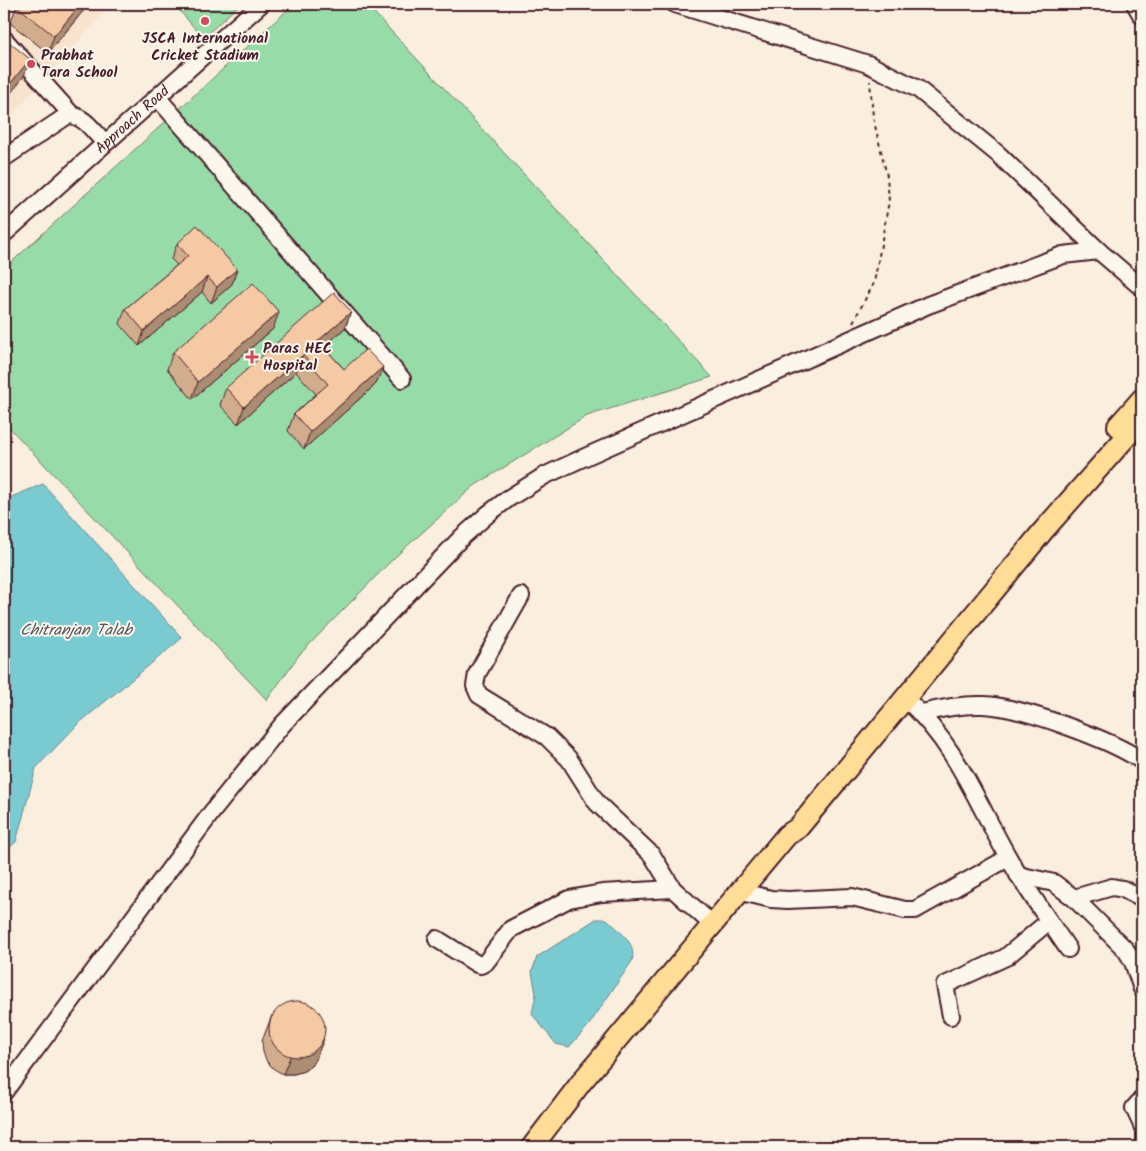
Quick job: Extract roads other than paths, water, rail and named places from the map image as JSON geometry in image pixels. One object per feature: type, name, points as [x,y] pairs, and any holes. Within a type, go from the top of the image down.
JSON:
[{"type":"main road","points":[[787,835],[791,822],[827,777],[1032,527],[1142,399]]},
{"type":"main road","points":[[532,1147],[583,1080],[742,892],[787,835],[798,828],[1043,531],[1142,419]]},
{"type":"street","name":"Approach Road","points":[[4,234],[261,4]]},
{"type":"street","points":[[675,4],[868,64],[918,89],[998,154],[1142,288]]},
{"type":"street","points":[[1135,4],[1142,16]]},
{"type":"street","points":[[4,39],[72,115],[81,119],[105,144]]},
{"type":"street","points":[[157,97],[402,379]]},
{"type":"street","points":[[4,158],[62,117],[72,115]]},
{"type":"street","points":[[4,1092],[212,812],[282,725],[462,537],[502,503],[544,476],[928,305],[1063,255],[1099,250]]},
{"type":"street","points":[[521,596],[477,674],[474,686],[476,690],[486,700],[547,737],[569,759],[598,803],[652,855],[673,889],[713,925]]},
{"type":"street","points":[[906,699],[936,729],[966,774],[1008,858],[1068,949]]},
{"type":"street","points":[[922,713],[969,704],[999,706],[1092,736],[1142,761]]},
{"type":"street","points":[[742,892],[761,897],[788,900],[852,897],[905,910],[915,910],[1008,858]]},
{"type":"street","points":[[1018,875],[1054,883],[1074,898],[1126,950],[1133,962],[1142,989]]},
{"type":"street","points":[[1074,898],[1112,887],[1123,889],[1142,899]]},
{"type":"street","points":[[437,939],[481,965],[486,962],[511,929],[569,899],[592,894],[673,889]]},
{"type":"street","points":[[951,1016],[944,988],[945,985],[1006,957],[1049,922]]},
{"type":"street","points":[[1142,1099],[1134,1108],[1142,1125]]},
{"type":"water","name":"Chitranjan Talab","points":[[43,484],[182,638],[78,724],[36,768],[16,842],[4,852],[4,500]]},
{"type":"water","points":[[596,919],[607,919],[622,933],[632,949],[632,961],[589,1025],[569,1047],[556,1044],[532,1014],[536,994],[532,972],[537,957]]},
{"type":"place","name":"JSCA International Cricket Stadium","points":[[205,21]]},
{"type":"place","name":"Prabhat Tara School","points":[[31,64]]},
{"type":"place","name":"Paras HEC Hospital","points":[[252,357]]}]
